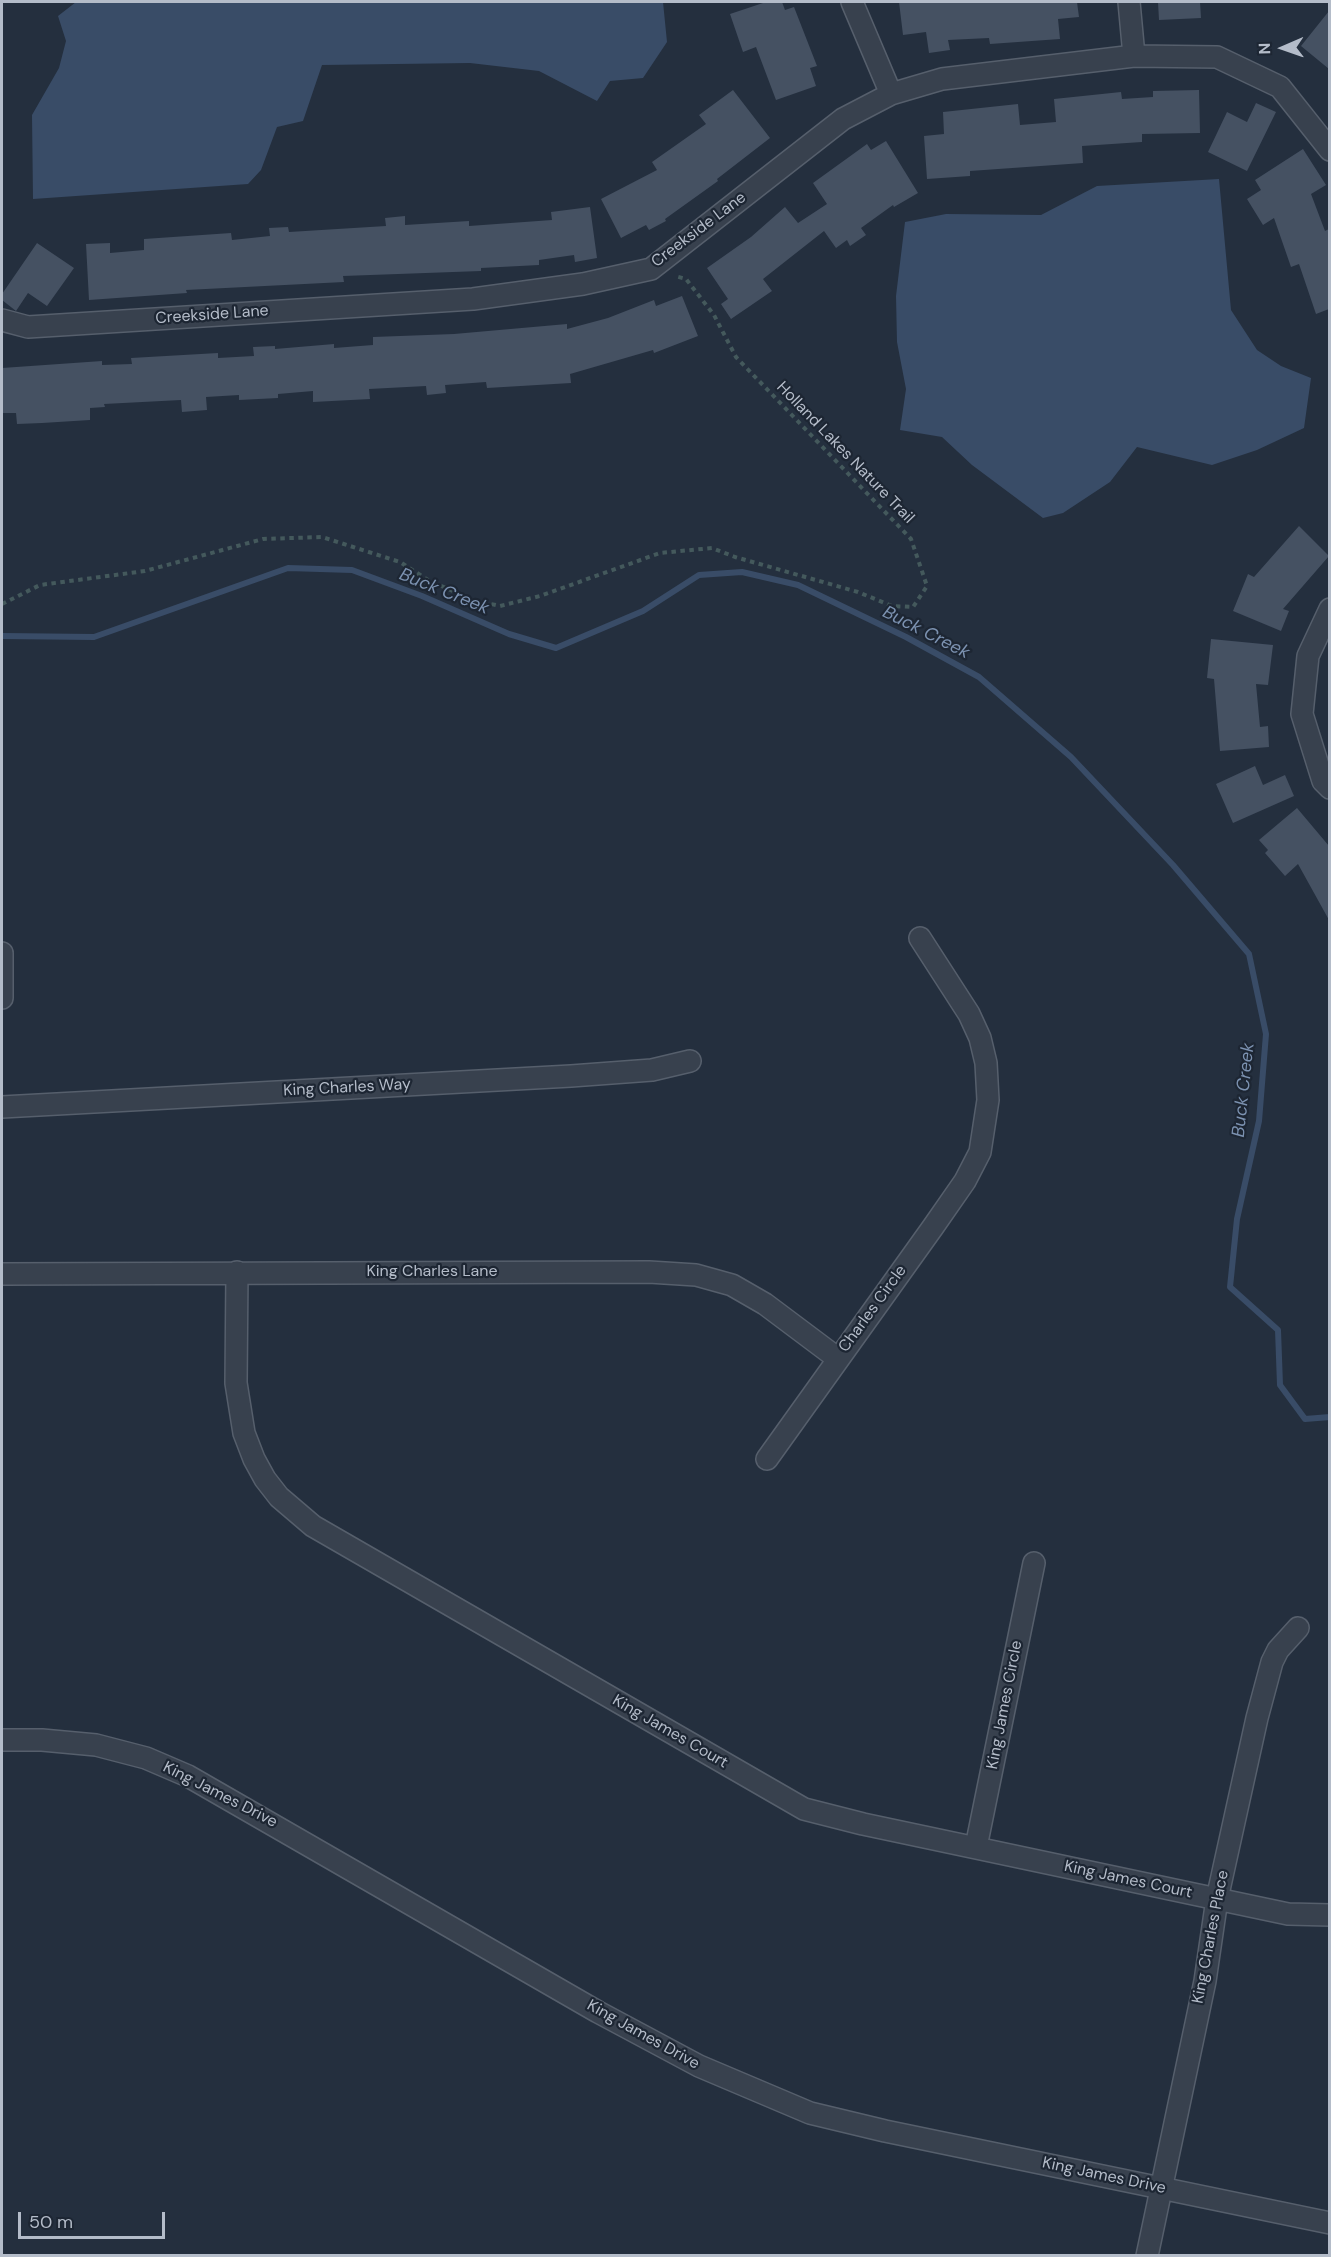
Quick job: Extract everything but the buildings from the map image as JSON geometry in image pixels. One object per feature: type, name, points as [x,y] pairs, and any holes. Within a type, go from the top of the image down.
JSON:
[{"type":"street","points":[[852,2],[891,94]]},
{"type":"street","points":[[1129,2],[1134,56]]},
{"type":"street","name":"Creekside Lane","points":[[2,320],[28,327],[474,298],[584,284],[651,269],[843,119],[891,94],[942,79],[1134,56],[1217,57],[1280,87],[1329,150]]},
{"type":"street","points":[[1329,609],[1308,656],[1302,714],[1323,781],[1329,788]]},
{"type":"street","name":"Charles Circle","points":[[767,1459],[965,1181],[977,1157],[987,1121],[988,1100],[986,1063],[982,1046],[969,1014],[920,938]]},
{"type":"street","points":[[2,953],[2,998]]},
{"type":"street","name":"King Charles Way","points":[[2,1107],[571,1076],[652,1070],[690,1060]]},
{"type":"street","name":"King James Court","points":[[237,1272],[236,1383],[244,1433],[265,1479],[293,1511],[313,1526],[782,1798],[826,1816],[1288,1914],[1329,1915]]},
{"type":"street","name":"King Charles Lane","points":[[2,1274],[649,1272],[696,1275],[732,1285],[765,1304],[837,1358]]},
{"type":"street","name":"King James Circle","points":[[976,1847],[1034,1563]]},
{"type":"street","name":"King Charles Place","points":[[1147,2256],[1205,1981],[1217,1899],[1257,1718],[1272,1662],[1278,1650],[1298,1628]]},
{"type":"street","name":"King James Drive","points":[[2,1740],[42,1740],[96,1745],[146,1758],[188,1776],[618,2023],[708,2071],[800,2109],[885,2132],[1329,2223]]},
{"type":"path","name":"Holland Lakes Nature Trail","points":[[2,604],[40,585],[145,571],[263,539],[322,537],[400,562],[428,580],[473,600],[500,606],[540,596],[660,553],[712,548],[735,557],[858,592],[892,606],[913,607],[927,586],[911,539],[736,357],[714,315],[686,279],[651,269]]},
{"type":"water","points":[[76,2],[663,2],[667,42],[643,78],[610,81],[597,101],[539,71],[470,63],[322,65],[303,121],[277,127],[261,170],[248,184],[33,199],[32,115],[59,68],[66,41],[58,16]]},
{"type":"water","points":[[1219,179],[1231,310],[1257,350],[1281,366],[1311,378],[1304,428],[1257,450],[1212,465],[1137,447],[1110,482],[1063,513],[1043,518],[972,465],[942,437],[900,430],[906,389],[897,342],[896,296],[905,222],[946,214],[1041,215],[1097,186]]},
{"type":"waterway","name":"Buck Creek","points":[[2,636],[94,637],[288,568],[352,570],[422,596],[509,634],[556,648],[643,611],[699,575],[742,572],[798,585],[906,637],[979,677],[1071,757],[1173,865],[1249,954],[1266,1034],[1259,1121],[1237,1219],[1230,1287],[1278,1330],[1280,1385],[1305,1419],[1330,1417]]}]
